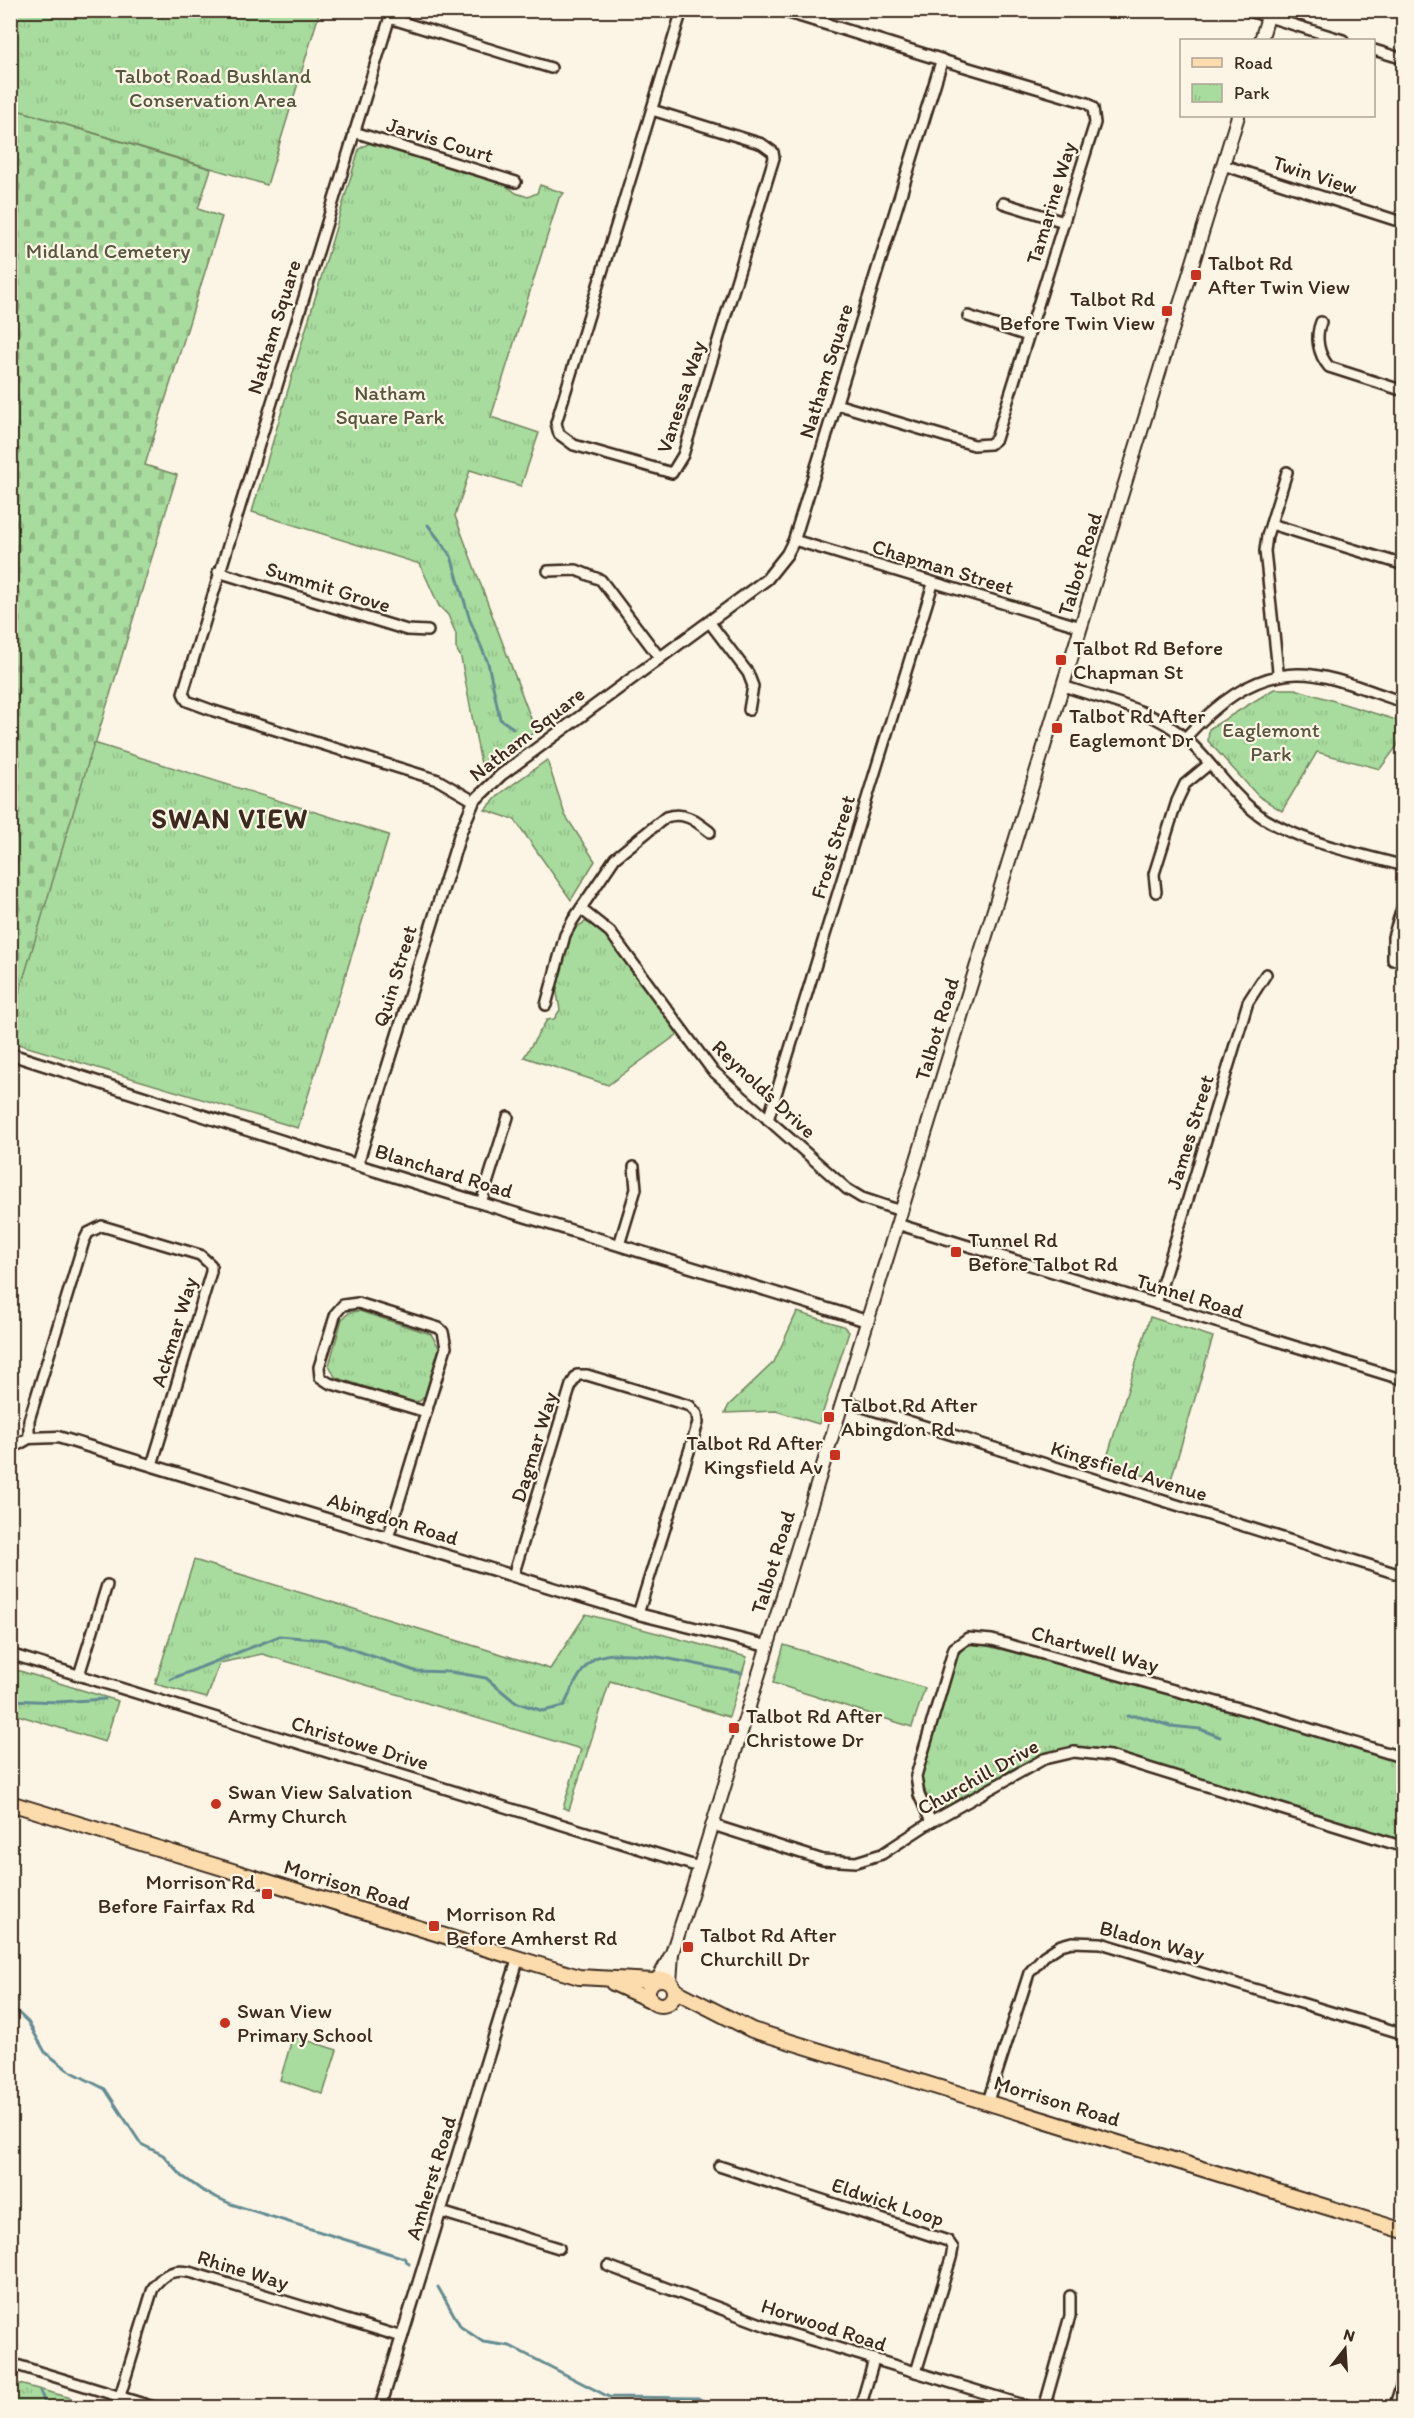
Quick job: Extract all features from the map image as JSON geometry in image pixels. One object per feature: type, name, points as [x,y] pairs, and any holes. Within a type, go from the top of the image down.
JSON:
[{"type":"main road","points":[[1261,39],[1269,14]]},
{"type":"main road","name":"Talbot Road","points":[[664,1983],[1238,117]]},
{"type":"main road","name":"Morrison Road","points":[[10,1803],[579,1977],[664,1983],[753,2030],[1404,2231]]},
{"type":"main road","name":"Morrison Road","points":[[603,1979],[658,2005],[701,2004]]},
{"type":"main road","points":[[650,2000],[647,1990],[664,1983],[668,2004]]},
{"type":"street","name":"Vanessa Way","points":[[652,110],[762,144],[773,152],[774,158],[683,455],[672,473],[574,445],[559,434],[556,423],[682,10]]},
{"type":"street","points":[[781,10],[942,60]]},
{"type":"street","points":[[1246,10],[1269,14],[1340,39]]},
{"type":"street","points":[[390,14],[550,68]]},
{"type":"street","name":"Natham Square","points":[[390,14],[183,687],[184,698],[187,701],[438,780],[474,801],[501,775],[767,579],[787,554],[794,540],[942,60]]},
{"type":"street","points":[[1375,50],[1404,59]]},
{"type":"street","name":"Tamarine Way","points":[[836,404],[974,445],[990,444],[1000,432],[1095,123],[1094,108],[1087,103],[942,60]]},
{"type":"street","name":"Jarvis Court","points":[[354,132],[516,182]]},
{"type":"street","name":"Twin View","points":[[1223,165],[1395,220]]},
{"type":"street","points":[[1003,203],[1064,222]]},
{"type":"street","points":[[968,316],[1028,336]]},
{"type":"street","points":[[1321,322],[1317,337],[1323,360],[1336,370],[1404,391]]},
{"type":"street","points":[[1276,677],[1278,671],[1265,551],[1287,472]]},
{"type":"street","points":[[1271,524],[1404,565]]},
{"type":"street","name":"Chapman Street","points":[[794,540],[933,584],[1082,627]]},
{"type":"street","points":[[548,571],[576,570],[601,580],[659,657]]},
{"type":"street","name":"Summit Grove","points":[[218,572],[407,630],[428,631]]},
{"type":"street","name":"Frost Street","points":[[768,1120],[933,584]]},
{"type":"street","points":[[710,623],[748,673],[753,686],[748,710]]},
{"type":"street","points":[[1185,738],[1206,716],[1234,693],[1276,677],[1298,674],[1324,678],[1404,702]]},
{"type":"street","points":[[1063,686],[1129,707],[1163,723],[1185,738],[1250,808],[1280,827],[1404,866]]},
{"type":"street","points":[[1156,892],[1154,874],[1177,801],[1185,784],[1208,765]]},
{"type":"street","name":"Quin Street","points":[[357,1165],[461,831],[474,801]]},
{"type":"street","points":[[546,1005],[565,934],[615,858],[666,817],[683,815],[710,832]]},
{"type":"street","points":[[1393,960],[1393,937],[1404,902]]},
{"type":"street","name":"Reynolds Drive","points":[[581,909],[610,932],[712,1070],[848,1190],[862,1198],[902,1211]]},
{"type":"street","name":"James Street","points":[[1156,1304],[1248,1002],[1266,974]]},
{"type":"street","name":"Blanchard Road","points":[[10,1054],[357,1165],[867,1321]]},
{"type":"street","points":[[481,1203],[508,1117]]},
{"type":"street","points":[[619,1245],[636,1189],[634,1167]]},
{"type":"street","name":"Tunnel Road","points":[[897,1224],[1404,1380]]},
{"type":"street","name":"Ackmar Way","points":[[29,1438],[29,1420],[84,1241],[88,1233],[102,1226],[200,1255],[210,1265],[211,1272],[152,1465]]},
{"type":"street","points":[[388,1538],[446,1347],[443,1332],[439,1328],[358,1303],[344,1305],[336,1313],[320,1367],[320,1377],[329,1383],[426,1412]]},
{"type":"street","name":"Dagmar Way","points":[[513,1576],[571,1385],[577,1376],[587,1375],[690,1406],[697,1414],[698,1423],[638,1614]]},
{"type":"street","name":"Kingsfield Avenue","points":[[844,1401],[1404,1576]]},
{"type":"street","name":"Abingdon Road","points":[[10,1449],[29,1438],[58,1437],[638,1614],[767,1646]]},
{"type":"street","points":[[79,1675],[107,1585]]},
{"type":"street","name":"Chartwell Way","points":[[931,1822],[919,1795],[916,1776],[954,1648],[968,1638],[992,1640],[1082,1663],[1275,1718],[1404,1758]]},
{"type":"street","name":"Christowe Drive","points":[[10,1654],[699,1868]]},
{"type":"street","name":"Churchill Drive","points":[[713,1825],[823,1860],[846,1863],[866,1860],[882,1854],[931,1822],[1044,1760],[1064,1753],[1086,1752],[1110,1756],[1404,1847]]},
{"type":"street","name":"Bladon Way","points":[[988,2102],[1029,1972],[1052,1950],[1072,1942],[1101,1943],[1404,2034]]},
{"type":"street","name":"Amherst Road","points":[[380,2408],[518,1959]]},
{"type":"street","name":"Eldwick Loop","points":[[719,2166],[948,2241],[953,2248],[951,2258],[916,2372]]},
{"type":"street","points":[[441,2212],[559,2248]]},
{"type":"street","name":"Horwood Road","points":[[608,2266],[769,2327],[1033,2408]]},
{"type":"street","name":"Rhine Way","points":[[120,2396],[153,2288],[162,2276],[169,2272],[193,2273],[402,2337]]},
{"type":"street","points":[[1044,2408],[1070,2316],[1070,2296]]},
{"type":"street","points":[[860,2408],[874,2360]]},
{"type":"street","points":[[10,2362],[157,2408]]},
{"type":"street","points":[[1394,2408],[1404,2377]]},
{"type":"green space","name":"Talbot Road Bushland Conservation Area","points":[[10,11],[320,11],[267,185],[11,108]]},
{"type":"green space","name":"Midland Cemetery","points":[[11,108],[211,169],[198,209],[222,217],[145,465],[177,475],[11,1020]]},
{"type":"green space","name":"Natham Square Park","points":[[371,142],[499,180],[516,193],[528,197],[537,193],[540,185],[564,193],[559,198],[491,417],[539,433],[521,486],[470,470],[455,516],[536,732],[481,764],[461,658],[456,648],[456,634],[448,615],[439,606],[420,564],[252,512],[359,149]]},
{"type":"green space","name":"Eaglemont Park","points":[[1274,689],[1295,689],[1403,722],[1403,738],[1380,769],[1317,752],[1282,811],[1258,796],[1208,741],[1209,729]]},
{"type":"green space","points":[[94,743],[389,835],[298,1128],[11,1042],[11,1020]]},
{"type":"green space","points":[[547,760],[565,815],[595,861],[571,900],[515,820],[485,810],[501,793]]},
{"type":"green space","points":[[585,922],[595,924],[606,934],[678,1034],[608,1085],[524,1057],[547,1020],[554,1019],[560,1010],[555,982],[573,929]]},
{"type":"green space","points":[[359,1311],[431,1334],[440,1349],[426,1395],[420,1401],[410,1402],[335,1377],[329,1365],[342,1319],[350,1312]]},
{"type":"green space","points":[[797,1312],[843,1326],[849,1332],[819,1424],[776,1411],[725,1413],[729,1405],[774,1362]]},
{"type":"green space","points":[[1150,1317],[1213,1337],[1170,1483],[1105,1464]]},
{"type":"green space","points":[[194,1560],[550,1669],[586,1614],[747,1657],[729,1717],[610,1681],[569,1810],[563,1808],[581,1749],[262,1654],[220,1663],[207,1698],[155,1684]]},
{"type":"green space","points":[[975,1643],[1265,1715],[1403,1757],[1403,1841],[1126,1755],[1099,1749],[1054,1752],[1014,1768],[952,1806],[936,1806],[928,1798],[924,1788],[922,1767],[956,1658],[964,1647]]},
{"type":"green space","points":[[784,1645],[925,1688],[912,1727],[773,1683]]},
{"type":"green space","points":[[10,1668],[118,1701],[105,1742],[11,1713]]},
{"type":"green space","points":[[293,2036],[337,2050],[323,2094],[280,2080]]},
{"type":"green space","points":[[12,2382],[71,2398],[75,2407],[11,2407]]},
{"type":"waterway","points":[[428,525],[451,556],[470,620],[488,663],[500,719],[513,728]]},
{"type":"waterway","points":[[171,1679],[280,1636],[326,1640],[415,1671],[452,1672],[486,1678],[515,1702],[543,1711],[564,1706],[582,1672],[590,1662],[602,1656],[639,1655],[742,1673]]},
{"type":"waterway","points":[[10,1700],[58,1702],[105,1699]]},
{"type":"waterway","points":[[1127,1716],[1140,1716],[1170,1726],[1200,1729],[1220,1737]]},
{"type":"waterway","points":[[10,2005],[28,2022],[45,2052],[68,2070],[105,2089],[141,2144],[163,2155],[182,2176],[203,2191],[231,2204],[404,2258],[409,2264]]},
{"type":"waterway","points":[[438,2287],[461,2327],[483,2342],[510,2346],[609,2397],[698,2398],[716,2408]]},
{"type":"waterway","points":[[40,2391],[47,2408]]},
{"type":"place","name":"Talbot Rd After Twin View","points":[[1196,275]]},
{"type":"place","name":"Talbot Rd Before Twin View","points":[[1167,311]]},
{"type":"place","name":"Talbot Rd Before Chapman St","points":[[1061,660]]},
{"type":"place","name":"Talbot Rd After Eaglemont Dr","points":[[1057,728]]},
{"type":"place","name":"Tunnel Rd Before Talbot Rd","points":[[956,1252]]},
{"type":"place","name":"Talbot Rd After Abingdon Rd","points":[[829,1417]]},
{"type":"place","name":"Talbot Rd After Kingsfield Av","points":[[835,1455]]},
{"type":"place","name":"Talbot Rd After Christowe Dr","points":[[734,1728]]},
{"type":"place","name":"Swan View Salvation Army Church","points":[[216,1804]]},
{"type":"place","name":"Morrison Rd Before Fairfax Rd","points":[[267,1894]]},
{"type":"place","name":"Morrison Rd Before Amherst Rd","points":[[434,1926]]},
{"type":"place","name":"Talbot Rd After Churchill Dr","points":[[688,1947]]},
{"type":"place","name":"Swan View Primary School","points":[[225,2023]]},
{"type":"district","name":"SWAN VIEW","points":[[230,819]]}]
